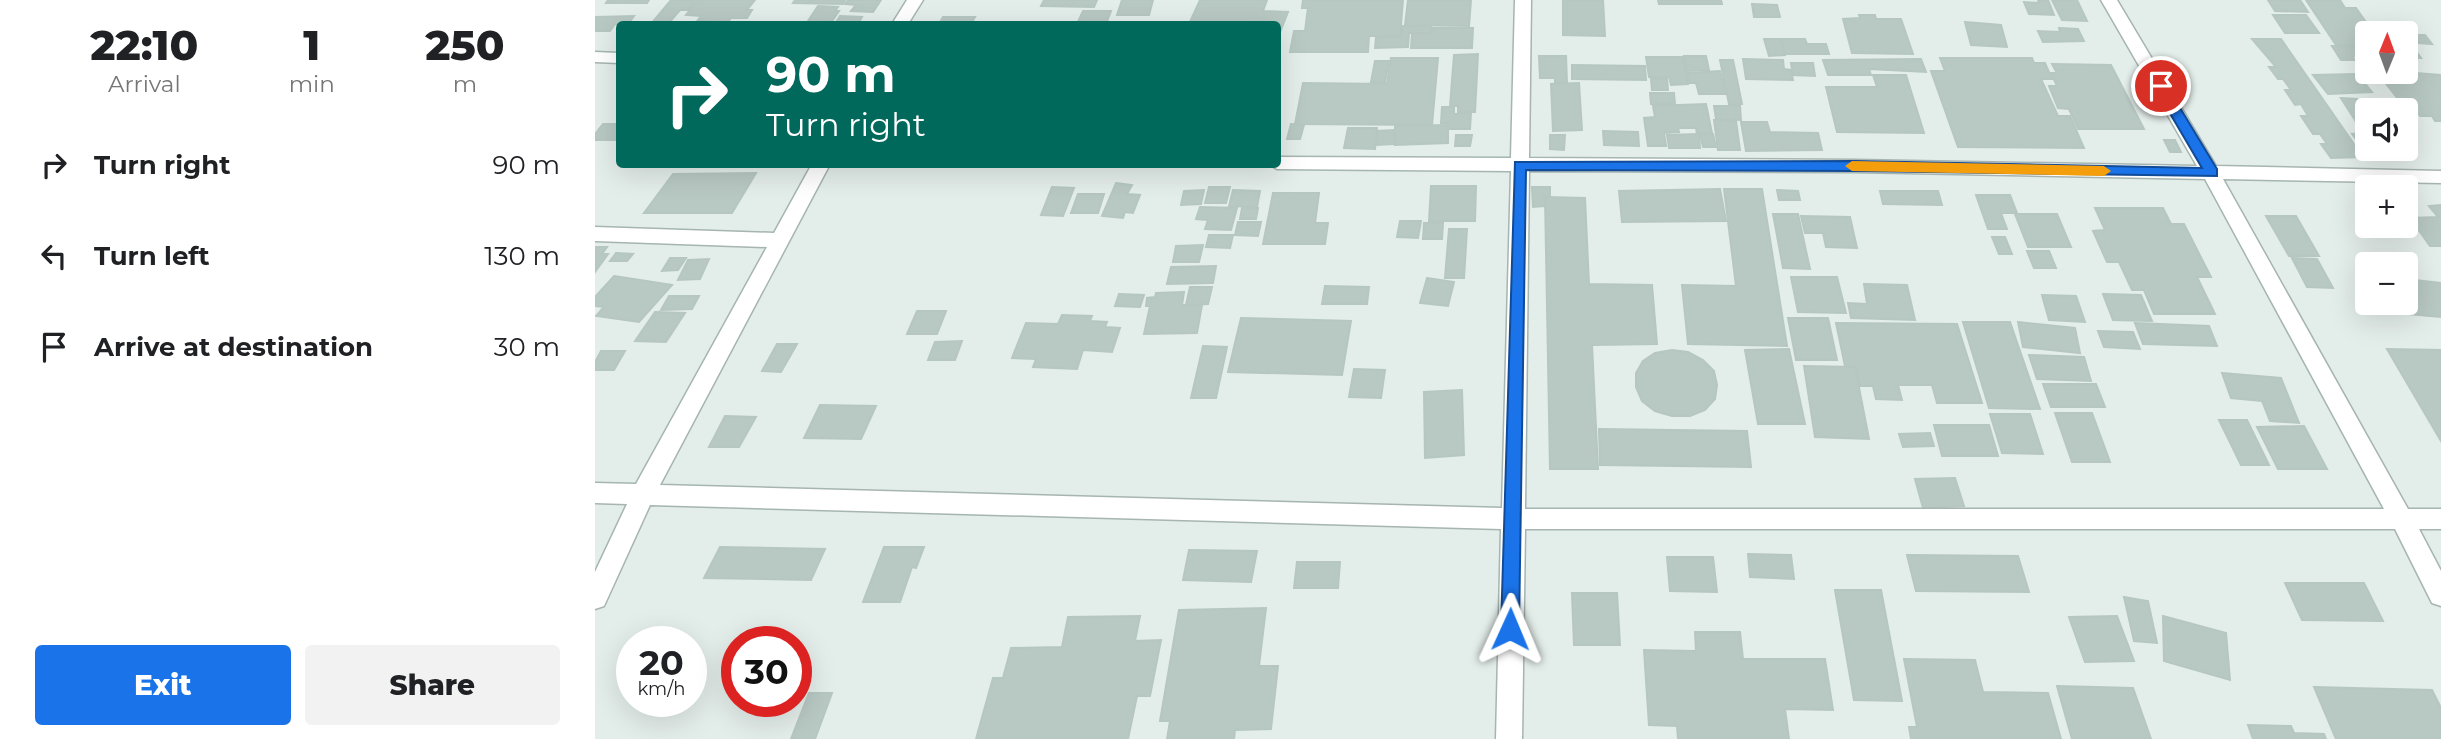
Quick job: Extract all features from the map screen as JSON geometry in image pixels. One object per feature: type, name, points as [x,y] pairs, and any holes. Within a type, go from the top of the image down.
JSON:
[{"type":"street","points":[[902,21],[915,0]]},
{"type":"street","points":[[1509,739],[1511,519],[1523,0]]},
{"type":"street","points":[[2109,0],[2212,173],[2402,518],[2441,595]]},
{"type":"street","points":[[595,57],[616,58]]},
{"type":"street","points":[[1281,163],[1855,166],[2441,177]]},
{"type":"street","points":[[595,598],[643,494],[819,168]]},
{"type":"street","points":[[595,234],[782,240]]},
{"type":"street","points":[[595,493],[1511,519],[2441,519]]},
{"type":"building","points":[[608,0],[649,0],[647,3],[606,3]]},
{"type":"building","points":[[671,0],[695,1],[688,10],[680,10],[671,21],[654,21]]},
{"type":"building","points":[[698,0],[755,0],[747,10],[752,10],[747,18],[706,21],[698,20],[701,16],[686,15]]},
{"type":"building","points":[[795,0],[845,0],[843,4],[793,3]]},
{"type":"building","points":[[848,0],[881,0],[873,12],[851,11],[856,5],[845,4]]},
{"type":"building","points":[[1044,0],[1097,0],[1094,7],[1041,6]]},
{"type":"building","points":[[1122,0],[1153,0],[1149,15],[1117,15]]},
{"type":"building","points":[[1200,0],[1267,0],[1263,11],[1288,12],[1281,30],[1281,21],[1190,21]]},
{"type":"building","points":[[1303,0],[1403,0],[1400,36],[1369,36],[1368,52],[1290,52],[1294,31],[1305,31],[1308,8],[1302,8]]},
{"type":"building","points":[[1408,0],[1471,0],[1469,26],[1405,25]]},
{"type":"building","points":[[1563,0],[1603,0],[1605,36],[1563,35]]},
{"type":"building","points":[[1658,0],[1721,0],[1722,4],[1659,4]]},
{"type":"building","points":[[2038,0],[2048,0],[2054,15],[2029,14],[2024,2],[2039,3]]},
{"type":"building","points":[[2052,0],[2077,0],[2087,21],[2062,20]]},
{"type":"building","points":[[2268,0],[2300,0],[2308,12],[2275,11]]},
{"type":"building","points":[[2306,0],[2340,0],[2345,8],[2356,8],[2365,21],[2355,21],[2355,45],[2336,45]]},
{"type":"building","points":[[1752,4],[1777,5],[1780,17],[1754,17]]},
{"type":"building","points":[[818,6],[838,7],[835,11],[839,11],[832,21],[808,21]]},
{"type":"building","points":[[1083,11],[1111,11],[1107,21],[1078,21]]},
{"type":"building","points":[[1859,15],[1875,15],[1876,19],[1901,19],[1913,54],[1852,53],[1843,19],[1860,18]]},
{"type":"building","points":[[2273,15],[2306,15],[2319,33],[2285,33]]},
{"type":"building","points":[[634,16],[630,21],[616,21],[610,31],[595,31],[595,17]]},
{"type":"building","points":[[840,16],[862,17],[860,21],[837,21]]},
{"type":"building","points":[[943,17],[975,17],[973,21],[941,21]]},
{"type":"building","points":[[1965,22],[2001,25],[2007,47],[1971,45]]},
{"type":"building","points":[[1402,26],[1431,26],[1431,33],[1409,33],[1408,47],[1375,48],[1376,37],[1401,37]]},
{"type":"building","points":[[1432,28],[1473,28],[1472,48],[1411,48],[1412,34],[1432,33]]},
{"type":"building","points":[[2059,28],[2078,29],[2084,41],[2043,42],[2038,31],[2060,32]]},
{"type":"building","points":[[2419,35],[2425,35],[2432,44],[2419,43]]},
{"type":"building","points":[[1764,39],[1780,39],[1785,55],[1769,56]]},
{"type":"building","points":[[1781,39],[1805,39],[1807,44],[1826,44],[1829,54],[1785,54]]},
{"type":"building","points":[[2252,39],[2281,39],[2355,145],[2355,157],[2331,158],[2321,144],[2327,144],[2320,134],[2313,134],[2301,116],[2308,116],[2301,104],[2295,105],[2285,90],[2291,90],[2269,67],[2276,67]]},
{"type":"building","points":[[2332,46],[2355,47],[2355,56],[2352,56],[2355,60],[2341,60]]},
{"type":"building","points":[[1478,54],[1475,112],[1458,112],[1458,106],[1450,106],[1454,55]]},
{"type":"building","points":[[1539,56],[1566,56],[1567,83],[1555,83],[1555,78],[1540,78]]},
{"type":"building","points":[[1684,56],[1706,56],[1709,70],[1687,71]]},
{"type":"building","points":[[1646,57],[1683,57],[1688,84],[1671,85],[1669,77],[1649,77]]},
{"type":"building","points":[[1391,58],[1438,58],[1432,125],[1295,124],[1303,83],[1387,84]]},
{"type":"building","points":[[1940,58],[2032,58],[2034,63],[2045,63],[2052,79],[2041,79],[2058,116],[2070,116],[2084,148],[1958,147],[1931,71],[1945,71]]},
{"type":"building","points":[[1743,59],[1783,60],[1784,69],[1791,70],[1793,80],[1746,79]]},
{"type":"building","points":[[1921,59],[1926,72],[1869,69],[1871,75],[1828,75],[1823,60]]},
{"type":"building","points":[[1720,60],[1733,60],[1742,104],[1729,104]]},
{"type":"building","points":[[1375,61],[1389,61],[1385,82],[1371,82]]},
{"type":"building","points":[[1791,63],[1813,63],[1815,76],[1793,75]]},
{"type":"building","points":[[2052,64],[2111,65],[2144,129],[2078,129],[2069,109],[2058,108],[2049,86],[2057,86],[2051,73],[2057,73]]},
{"type":"building","points":[[1572,65],[1645,66],[1646,80],[1572,79]]},
{"type":"building","points":[[1720,71],[1726,94],[1699,94],[1696,83],[1689,83],[1687,73]]},
{"type":"building","points":[[2419,73],[2441,75],[2441,121],[2435,121],[2432,116],[2420,116],[2418,98],[2397,98],[2386,84],[2419,84]]},
{"type":"building","points":[[2355,74],[2355,84],[2365,84],[2372,92],[2328,94],[2313,75]]},
{"type":"building","points":[[1873,75],[1906,75],[1924,133],[1837,132],[1826,87],[1877,87]]},
{"type":"building","points":[[1651,79],[1667,79],[1668,90],[1652,90]]},
{"type":"building","points":[[1579,83],[1582,130],[1553,131],[1551,84]]},
{"type":"building","points":[[1650,93],[1674,93],[1675,104],[1651,104]]},
{"type":"building","points":[[2341,98],[2355,99],[2355,120]]},
{"type":"building","points":[[1706,104],[1712,133],[1697,134],[1696,128],[1678,128],[1679,132],[1664,133],[1666,146],[1648,146],[1644,118],[1655,117],[1653,106]]},
{"type":"building","points":[[1714,106],[1740,106],[1741,120],[1716,119]]},
{"type":"building","points":[[1442,107],[1454,107],[1454,114],[1471,113],[1470,129],[1448,129],[1448,123],[1441,123]]},
{"type":"building","points":[[1714,120],[1736,121],[1740,150],[1718,150]]},
{"type":"building","points":[[1741,122],[1767,122],[1770,132],[1818,133],[1822,150],[1746,151]]},
{"type":"building","points":[[603,124],[616,124],[616,140],[595,140],[595,134]]},
{"type":"building","points":[[1291,124],[1304,125],[1300,139],[1287,139]]},
{"type":"building","points":[[1448,125],[1448,143],[1395,145],[1395,126]]},
{"type":"building","points":[[1348,128],[1377,128],[1375,149],[1344,148]]},
{"type":"building","points":[[1394,130],[1394,144],[1376,145],[1377,131]]},
{"type":"building","points":[[1603,131],[1638,132],[1639,146],[1604,145]]},
{"type":"building","points":[[1699,134],[1700,148],[1669,148],[1667,135]]},
{"type":"building","points":[[1713,134],[1716,147],[1703,147],[1700,135]]},
{"type":"building","points":[[1456,135],[1472,135],[1470,146],[1455,146]]},
{"type":"building","points":[[1550,135],[1565,135],[1564,150],[1550,149]]},
{"type":"building","points":[[2164,140],[2175,140],[2181,152],[2170,152]]},
{"type":"building","points":[[756,173],[732,213],[644,213],[673,174]]},
{"type":"building","points":[[1116,183],[1132,185],[1127,194],[1140,195],[1133,213],[1125,212],[1123,218],[1102,216]]},
{"type":"building","points":[[1431,186],[1476,186],[1475,221],[1429,221]]},
{"type":"building","points":[[1052,187],[1074,188],[1063,216],[1041,215]]},
{"type":"building","points":[[1209,187],[1230,187],[1226,203],[1205,203]]},
{"type":"building","points":[[1532,187],[1550,187],[1550,196],[1544,196],[1545,206],[1533,207]]},
{"type":"building","points":[[1720,189],[1726,221],[1622,222],[1619,191]]},
{"type":"building","points":[[1724,189],[1762,189],[1787,346],[1688,344],[1682,285],[1736,286]]},
{"type":"building","points":[[1204,190],[1201,204],[1181,205],[1184,191]]},
{"type":"building","points":[[1233,190],[1260,191],[1257,207],[1229,206]]},
{"type":"building","points":[[1777,190],[1798,191],[1800,200],[1779,200]]},
{"type":"building","points":[[1880,191],[1938,191],[1942,205],[1883,204]]},
{"type":"building","points":[[1273,193],[1319,193],[1315,223],[1328,223],[1325,244],[1263,244]]},
{"type":"building","points":[[1078,194],[1104,194],[1098,213],[1071,213]]},
{"type":"building","points":[[1976,195],[2010,195],[2017,213],[2001,213],[2007,229],[1988,229]]},
{"type":"building","points":[[1545,197],[1585,198],[1589,284],[1652,285],[1657,344],[1592,345],[1598,469],[1550,469]]},
{"type":"building","points":[[2441,205],[2441,246],[2430,246],[2418,229],[2418,218],[2438,217],[2429,206]]},
{"type":"building","points":[[1200,207],[1237,208],[1231,230],[1205,229],[1208,220],[1196,219]]},
{"type":"building","points":[[1242,208],[1258,208],[1256,219],[1240,219]]},
{"type":"building","points":[[2095,208],[2163,208],[2171,224],[2184,224],[2211,277],[2197,277],[2215,314],[2154,314],[2144,290],[2132,290],[2119,262],[2107,262],[2093,231],[2105,230]]},
{"type":"building","points":[[1773,214],[1798,214],[1810,269],[1783,268]]},
{"type":"building","points":[[2015,214],[2057,214],[2071,247],[2028,247]]},
{"type":"building","points":[[1801,216],[1850,217],[1857,248],[1826,247],[1823,233],[1805,233]]},
{"type":"building","points":[[2266,216],[2296,216],[2319,256],[2289,256]]},
{"type":"building","points":[[1400,221],[1421,221],[1418,238],[1397,237]]},
{"type":"building","points":[[1238,222],[1261,222],[1258,236],[1235,235]]},
{"type":"building","points":[[1424,223],[1443,223],[1442,239],[1423,239]]},
{"type":"building","points":[[1449,229],[1467,229],[1464,278],[1445,278]]},
{"type":"building","points":[[1209,235],[1233,235],[1230,248],[1206,247]]},
{"type":"building","points":[[1992,237],[2005,237],[2012,254],[1999,254]]},
{"type":"building","points":[[1203,245],[1199,262],[1173,262],[1176,246]]},
{"type":"building","points":[[595,247],[607,247],[602,254],[608,254],[595,272]]},
{"type":"building","points":[[2027,251],[2049,251],[2056,268],[2034,268]]},
{"type":"building","points":[[616,253],[633,254],[627,261],[610,261]]},
{"type":"building","points":[[670,258],[686,258],[678,270],[662,271]]},
{"type":"building","points":[[2292,258],[2317,259],[2333,288],[2307,287]]},
{"type":"building","points":[[709,259],[700,279],[678,280],[688,260]]},
{"type":"building","points":[[1216,266],[1213,283],[1167,284],[1171,267]]},
{"type":"building","points":[[614,276],[672,285],[639,322],[596,316],[604,307],[595,306],[595,297]]},
{"type":"building","points":[[1791,277],[1837,277],[1846,313],[1798,312]]},
{"type":"building","points":[[1427,278],[1454,282],[1448,306],[1420,303]]},
{"type":"building","points":[[2418,280],[2441,283],[2441,317],[2418,315]]},
{"type":"building","points":[[1864,284],[1907,285],[1915,320],[1851,318],[1848,303],[1867,304]]},
{"type":"building","points":[[1325,286],[1369,287],[1367,304],[1322,304]]},
{"type":"building","points":[[1190,287],[1212,287],[1208,304],[1186,305]]},
{"type":"building","points":[[1184,292],[1182,305],[1202,305],[1197,333],[1144,334],[1150,306],[1146,306],[1147,298],[1155,297],[1156,293]]},
{"type":"building","points":[[1119,294],[1144,295],[1140,307],[1115,306]]},
{"type":"building","points":[[2103,294],[2141,295],[2152,321],[2113,320]]},
{"type":"building","points":[[2042,295],[2076,296],[2085,322],[2049,320]]},
{"type":"building","points":[[669,296],[699,296],[692,309],[661,310]]},
{"type":"building","points":[[917,311],[946,311],[937,334],[907,334]]},
{"type":"building","points":[[655,312],[685,313],[666,342],[635,341]]},
{"type":"building","points":[[1062,315],[1092,316],[1090,321],[1107,322],[1105,327],[1120,328],[1112,352],[1083,350],[1077,369],[1033,367],[1036,359],[1012,358],[1026,323],[1058,324]]},
{"type":"building","points":[[1241,318],[1351,321],[1342,375],[1228,372]]},
{"type":"building","points":[[1788,318],[1828,318],[1837,360],[1796,360]]},
{"type":"building","points":[[1963,322],[2010,322],[2040,409],[1989,408]]},
{"type":"building","points":[[2018,322],[2075,328],[2080,353],[2023,347]]},
{"type":"building","points":[[1836,323],[1957,324],[1982,403],[1937,403],[1932,385],[1898,385],[1902,400],[1876,399],[1873,386],[1860,386],[1856,366],[1845,366]]},
{"type":"building","points":[[2135,323],[2209,326],[2217,346],[2143,344]]},
{"type":"building","points":[[2098,331],[2133,332],[2140,349],[2104,347]]},
{"type":"building","points":[[962,341],[955,360],[928,360],[935,342]]},
{"type":"building","points":[[777,344],[797,344],[781,372],[762,371]]},
{"type":"building","points":[[1203,346],[1227,347],[1216,398],[1191,398]]},
{"type":"building","points":[[1789,349],[1805,424],[1758,424],[1745,350]]},
{"type":"building","points":[[2387,349],[2441,350],[2441,441]]},
{"type":"building","points":[[1672,350],[1688,352],[1703,360],[1714,371],[1717,385],[1715,399],[1705,410],[1690,416],[1672,416],[1655,411],[1642,401],[1636,387],[1636,373],[1643,361],[1655,353]]},
{"type":"building","points":[[601,351],[625,351],[614,370],[595,370],[595,362]]},
{"type":"building","points":[[2029,355],[2084,357],[2091,381],[2037,379]]},
{"type":"building","points":[[1804,366],[1855,367],[1869,439],[1815,437]]},
{"type":"building","points":[[1354,369],[1385,370],[1381,398],[1349,397]]},
{"type":"building","points":[[2222,373],[2281,378],[2299,423],[2270,421],[2262,401],[2231,398]]},
{"type":"building","points":[[2043,384],[2096,384],[2105,407],[2051,407]]},
{"type":"building","points":[[1462,390],[1464,455],[1425,458],[1424,392]]},
{"type":"building","points":[[820,405],[876,406],[861,439],[804,438]]},
{"type":"building","points":[[2055,413],[2092,413],[2110,462],[2072,462]]},
{"type":"building","points":[[1990,414],[2030,414],[2043,454],[2002,453]]},
{"type":"building","points":[[725,416],[756,417],[739,447],[709,447]]},
{"type":"building","points":[[2219,420],[2247,420],[2269,465],[2241,465]]},
{"type":"building","points":[[1934,425],[1989,425],[1998,456],[1942,456]]},
{"type":"building","points":[[2304,426],[2327,469],[2278,469],[2257,427]]},
{"type":"building","points":[[1599,429],[1747,431],[1751,467],[1600,465]]},
{"type":"building","points":[[1930,433],[1934,446],[1903,447],[1899,434]]},
{"type":"building","points":[[1955,478],[1964,506],[1923,508],[1915,479]]},
{"type":"building","points":[[720,547],[825,549],[811,580],[704,578]]},
{"type":"building","points":[[884,547],[924,547],[916,568],[912,567],[900,602],[863,602]]},
{"type":"building","points":[[1189,550],[1257,551],[1251,582],[1183,580]]},
{"type":"building","points":[[1748,554],[1791,555],[1794,579],[1750,577]]},
{"type":"building","points":[[1907,555],[2018,556],[2029,592],[1916,591]]},
{"type":"building","points":[[1667,557],[1713,557],[1717,592],[1670,591]]},
{"type":"building","points":[[1297,562],[1340,562],[1338,588],[1294,588]]},
{"type":"building","points":[[2285,583],[2364,583],[2383,621],[2302,620]]},
{"type":"building","points":[[1835,590],[1881,590],[1902,701],[1854,700]]},
{"type":"building","points":[[1572,593],[1617,593],[1620,645],[1574,645]]},
{"type":"building","points":[[2124,597],[2148,601],[2157,643],[2134,641]]},
{"type":"building","points":[[1266,608],[1259,666],[1278,666],[1271,729],[1235,730],[1234,739],[1167,739],[1170,721],[1160,721],[1179,610]]},
{"type":"building","points":[[1140,616],[1135,641],[1161,640],[1150,696],[1137,696],[1128,739],[976,739],[993,678],[1003,678],[1011,648],[1062,647],[1068,617]]},
{"type":"building","points":[[2117,616],[2134,661],[2085,662],[2069,617]]},
{"type":"building","points":[[2163,616],[2226,633],[2230,680],[2164,661]]},
{"type":"building","points":[[1695,632],[1740,632],[1743,659],[1825,659],[1833,710],[1785,709],[1789,739],[1678,739],[1677,726],[1649,725],[1644,650],[1696,651]]},
{"type":"building","points":[[1904,659],[1975,660],[1983,692],[2048,693],[2061,739],[1911,739],[1909,727],[1917,727]]},
{"type":"building","points":[[2057,686],[2133,688],[2151,739],[2072,739]]},
{"type":"building","points":[[2314,687],[2432,690],[2441,708],[2441,739],[2336,739]]},
{"type":"building","points":[[812,693],[832,693],[815,739],[791,739],[800,717],[812,717]]},
{"type":"building","points":[[2248,725],[2291,726],[2294,733],[2324,734],[2326,739],[2253,739]]},
{"type":"slow traffic","points":[[1852,166],[2104,171]]},
{"type":"route","points":[[1510,629],[1520,165],[1855,166],[2212,173],[2161,86]]}]
